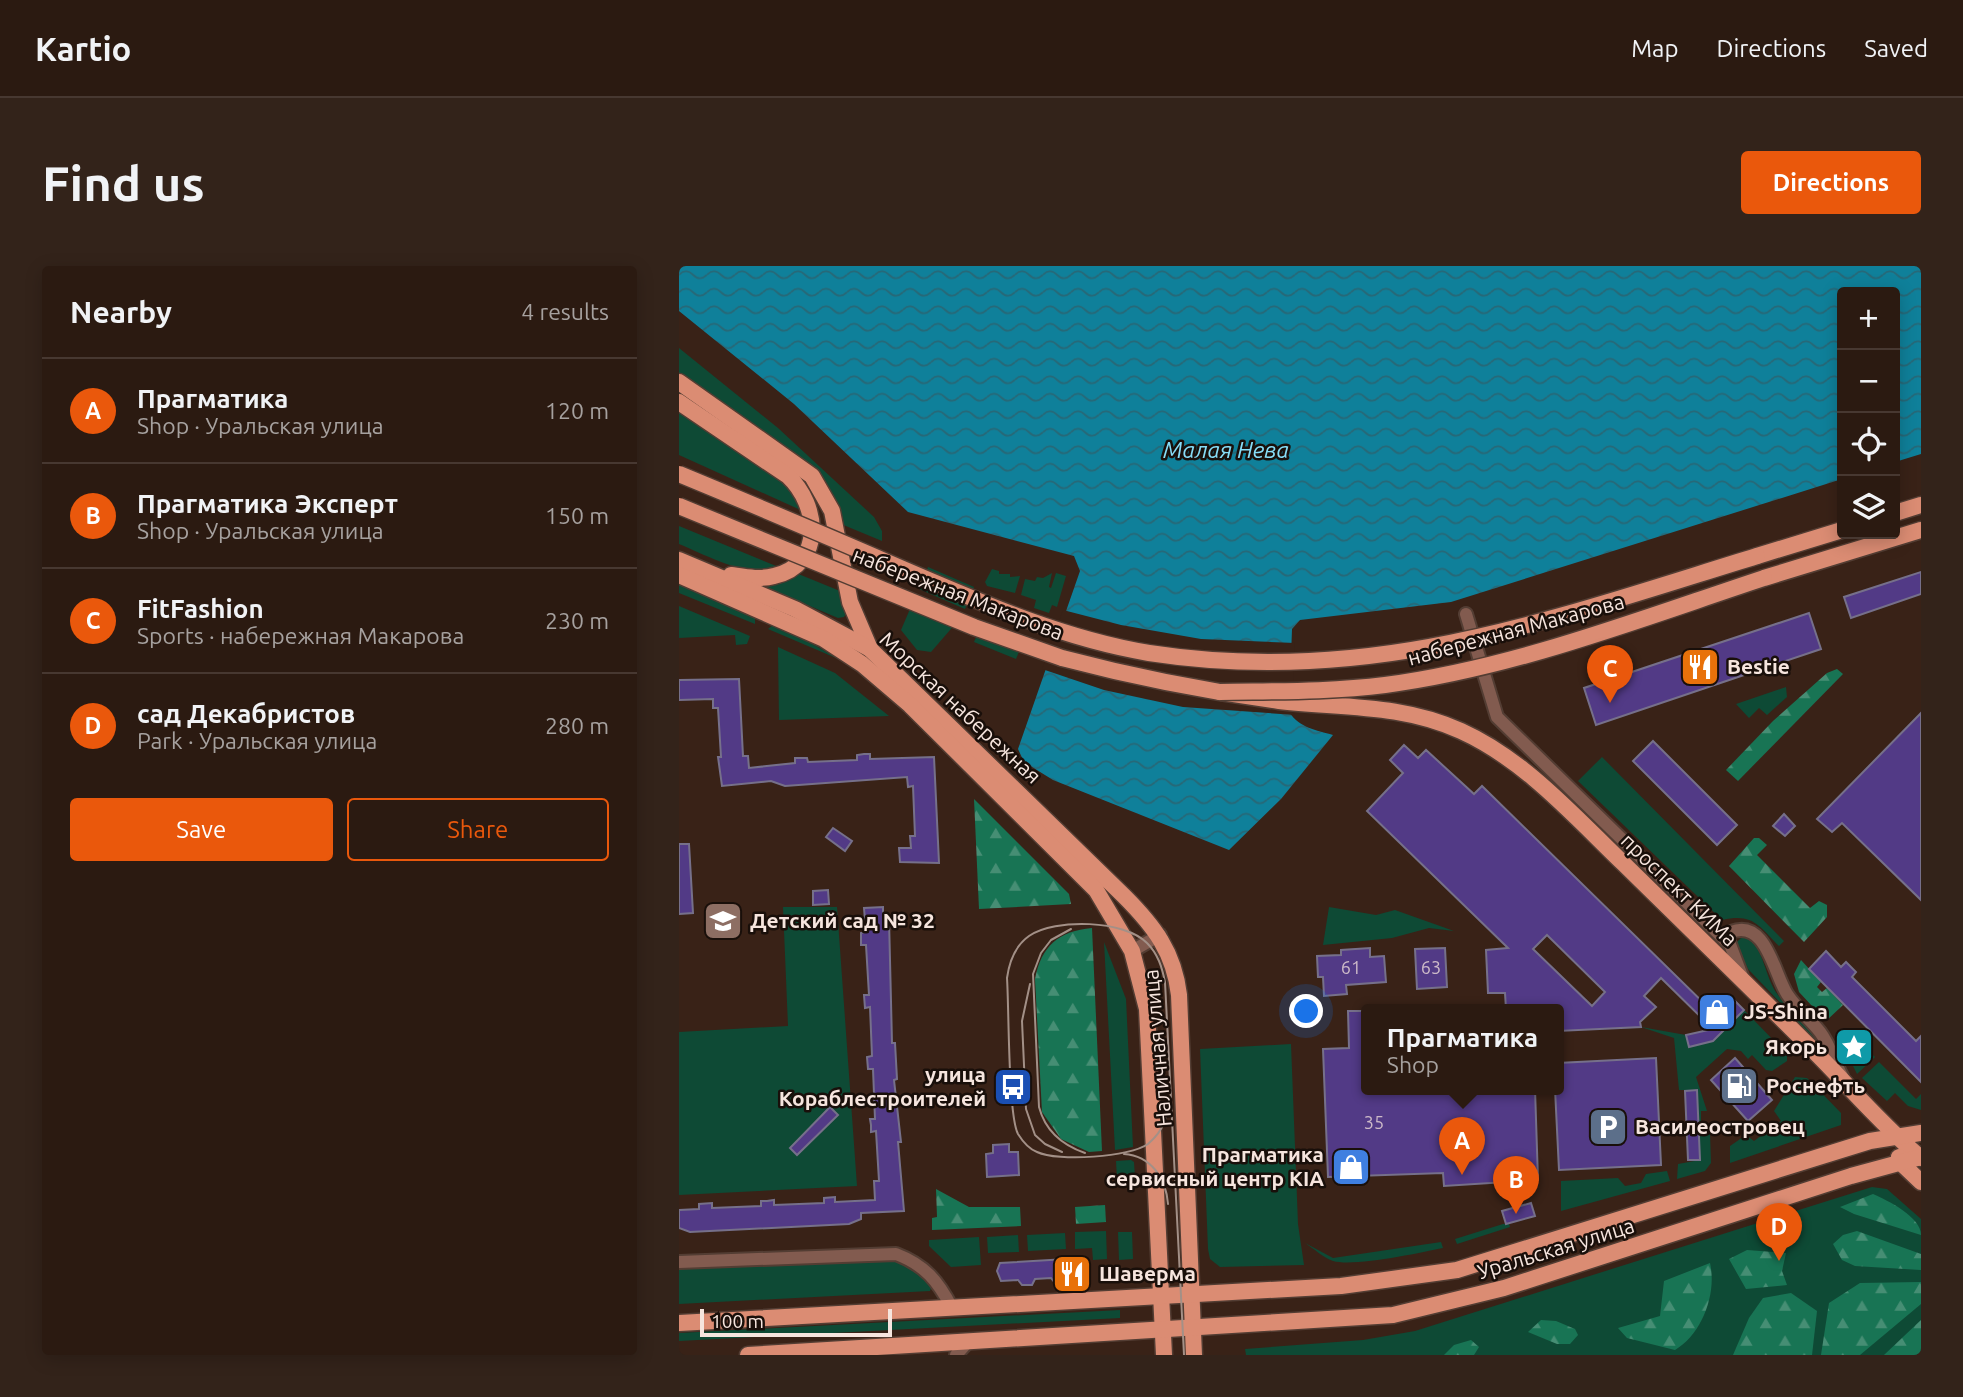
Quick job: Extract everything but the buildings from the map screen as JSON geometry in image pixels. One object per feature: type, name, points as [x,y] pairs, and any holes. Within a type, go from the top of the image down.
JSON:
[{"type":"main road","points":[[679,382],[812,476],[832,510],[850,602],[870,649]]},
{"type":"main road","points":[[679,402],[788,476],[806,498],[814,522],[801,560],[783,573],[751,578],[703,570]]},
{"type":"main road","name":"набережная Макарова","points":[[679,474],[983,603],[1070,634],[1147,653],[1218,661],[1300,664],[1381,657],[1459,644],[1837,532]]},
{"type":"main road","points":[[1900,511],[1921,505]]},
{"type":"main road","name":"набережная Макарова","points":[[679,506],[974,627],[1062,658],[1140,679],[1220,692],[1384,685],[1465,670],[1623,625],[1921,530]]},
{"type":"main road","name":"Морская набережная","points":[[679,560],[795,609],[870,649],[1143,914]]},
{"type":"main road","name":"Морская набережная","points":[[679,575],[792,623],[862,664],[916,711],[1077,869],[1113,914]]},
{"type":"main road","name":"проспект КИМа","points":[[1220,692],[1282,701],[1404,711],[1460,730],[1506,757],[1582,824],[1747,985],[1896,1137],[1921,1158]]},
{"type":"main road","name":"Наличная улица","points":[[1113,914],[1132,951],[1147,1010],[1164,1355]]},
{"type":"main road","name":"Наличная улица","points":[[1143,914],[1160,935],[1172,957],[1179,995],[1194,1355]]},
{"type":"main road","name":"Уральская улица","points":[[1193,1292],[1341,1286],[1457,1270],[1842,1149],[1921,1133]]},
{"type":"main road","points":[[1896,1137],[1900,1162],[1921,1182]]},
{"type":"main road","name":"Уральская улица","points":[[1194,1327],[1335,1320],[1426,1309],[1504,1288],[1900,1162],[1921,1158]]},
{"type":"main road","points":[[1650,1210],[1659,1239]]},
{"type":"main road","points":[[679,1322],[1193,1292]]},
{"type":"main road","points":[[748,1355],[1194,1327]]},
{"type":"street","points":[[1466,614],[1497,717],[1728,943]]},
{"type":"street","name":"проспект КИМа","points":[[1747,985],[1728,943],[1731,932],[1738,929],[1748,930],[1762,942],[1787,993],[1821,1034],[1845,1083]]},
{"type":"street","points":[[1132,951],[1160,935]]},
{"type":"street","points":[[679,1262],[896,1254],[917,1262],[937,1280],[952,1308]]},
{"type":"street","points":[[956,1355],[967,1342]]},
{"type":"green space","points":[[679,348],[778,428],[874,517],[882,531],[882,541],[841,524],[816,472],[802,459],[679,373]]},
{"type":"green space","points":[[679,410],[784,481],[805,512],[679,455]]},
{"type":"green space","points":[[679,526],[781,568],[754,570],[716,560],[679,544]]},
{"type":"green space","points":[[928,567],[974,587],[965,609],[919,589]]},
{"type":"green space","points":[[992,569],[999,571],[999,574],[1010,574],[1010,577],[1020,576],[1015,593],[987,586],[985,582]]},
{"type":"green space","points":[[796,573],[840,591],[847,612],[844,617],[838,618],[765,587]]},
{"type":"green space","points":[[1052,573],[1051,588],[1056,573],[1066,576],[1057,607],[1052,605],[1049,613],[1034,608],[1036,600],[1021,595],[1025,579],[1035,581],[1037,577],[1043,578]]},
{"type":"green space","points":[[679,583],[755,615],[755,624],[679,593]]},
{"type":"green space","points":[[916,595],[963,615],[931,652],[917,650],[901,630]]},
{"type":"green space","points":[[679,606],[750,636],[747,644],[736,645],[735,635],[679,638]]},
{"type":"green space","points":[[775,623],[843,661],[768,629]]},
{"type":"green space","points":[[982,623],[1024,640],[1016,659],[974,642]]},
{"type":"green space","points":[[778,647],[835,673],[889,716],[779,720]]},
{"type":"green space","points":[[1837,669],[1843,674],[1738,781],[1726,770],[1773,721],[1827,673]]},
{"type":"green space","points":[[1786,687],[1787,697],[1767,715],[1759,708],[1749,718],[1736,704]]},
{"type":"green space","points":[[1602,757],[1784,941],[1779,946],[1754,922],[1741,918],[1722,920],[1578,781]]},
{"type":"green space","points":[[974,799],[1069,894],[1071,904],[979,909]]},
{"type":"green space","points":[[1754,838],[1759,838],[1767,845],[1757,855],[1810,908],[1819,901],[1827,905],[1827,917],[1804,942],[1729,866]]},
{"type":"green space","points":[[783,907],[837,907],[857,1186],[679,1195],[679,1032],[788,1026]]},
{"type":"green space","points":[[1329,907],[1376,915],[1395,910],[1454,931],[1429,928],[1392,938],[1323,945]]},
{"type":"green space","points":[[1092,928],[1102,1151],[1089,1152],[1061,1139],[1042,1112],[1035,979],[1042,958],[1053,942],[1070,933]]},
{"type":"green space","points":[[1744,935],[1756,947],[1773,988],[1827,1054],[1825,1055],[1748,969],[1736,943]]},
{"type":"green space","points":[[1104,942],[1126,999],[1133,1147],[1115,1150]]},
{"type":"green space","points":[[1801,960],[1821,982],[1817,987],[1822,992],[1827,988],[1843,1005],[1826,1021],[1799,992],[1794,974]]},
{"type":"green space","points":[[1744,1010],[1782,1049],[1787,1055],[1787,1061],[1772,1071],[1766,1070],[1752,1055],[1748,1059],[1741,1051],[1727,1049],[1696,1077],[1707,1111],[1701,1111],[1701,1132],[1710,1132],[1711,1163],[1705,1171],[1677,1179],[1678,1164],[1700,1160],[1697,1090],[1679,1090],[1674,1038],[1641,1027],[1686,1035],[1690,1047],[1713,1041]]},
{"type":"green space","points":[[1856,1039],[1875,1057],[1857,1074],[1845,1050]]},
{"type":"green space","points":[[1291,1044],[1298,1224],[1304,1265],[1220,1267],[1210,1259],[1208,1249],[1200,1049]]},
{"type":"green space","points":[[1879,1062],[1916,1099],[1921,1094],[1921,1110],[1908,1106],[1895,1093],[1887,1101],[1862,1078]]},
{"type":"green space","points":[[1795,1077],[1807,1078],[1841,1113],[1841,1125],[1730,1163],[1730,1146],[1746,1135],[1754,1141],[1781,1121],[1774,1111]]},
{"type":"green space","points":[[1116,1161],[1134,1162],[1135,1178],[1117,1180]]},
{"type":"green space","points":[[1667,1171],[1670,1181],[1561,1211],[1561,1181],[1618,1178],[1625,1186],[1641,1183],[1646,1174]]},
{"type":"green space","points":[[1872,1187],[1887,1189],[1921,1219],[1921,1355],[1246,1355],[1245,1349],[1363,1340],[1415,1331]]},
{"type":"green space","points":[[936,1189],[969,1207],[1020,1207],[1021,1226],[932,1230],[932,1218],[937,1217]]},
{"type":"green space","points":[[1873,1194],[1910,1216],[1920,1228],[1921,1235],[1840,1207]]},
{"type":"green space","points":[[1105,1205],[1106,1222],[1076,1224],[1075,1207]]},
{"type":"green space","points":[[1509,1224],[1510,1227],[1457,1244],[1455,1239]]},
{"type":"green space","points":[[1106,1231],[1107,1259],[1093,1260],[1092,1248],[1075,1249],[1075,1232]]},
{"type":"green space","points":[[1857,1231],[1921,1254],[1921,1270],[1855,1266],[1842,1260],[1833,1244],[1843,1235]]},
{"type":"green space","points":[[1118,1232],[1132,1232],[1133,1259],[1119,1260]]},
{"type":"green space","points":[[1065,1233],[1066,1249],[1028,1251],[1027,1235]]},
{"type":"green space","points":[[1018,1235],[1019,1252],[988,1253],[987,1237]]},
{"type":"green space","points":[[979,1237],[981,1265],[951,1267],[929,1246],[929,1240]]},
{"type":"green space","points":[[1441,1242],[1443,1248],[1356,1262],[1330,1260],[1305,1243],[1333,1258]]},
{"type":"green space","points":[[1747,1250],[1786,1253],[1782,1271],[1787,1285],[1746,1289],[1729,1259]]},
{"type":"green space","points":[[894,1260],[916,1266],[932,1285],[930,1291],[679,1304],[679,1268]]},
{"type":"green space","points":[[1710,1263],[1712,1275],[1709,1300],[1700,1324],[1685,1343],[1675,1350],[1627,1338],[1618,1328],[1660,1316],[1664,1281]]},
{"type":"green space","points":[[1921,1282],[1921,1304],[1860,1355],[1821,1355],[1829,1303],[1860,1283]]},
{"type":"green space","points":[[1791,1293],[1817,1311],[1812,1355],[1733,1355],[1749,1318],[1763,1298]]},
{"type":"green space","points":[[1120,1310],[1120,1318],[679,1341],[679,1333]]},
{"type":"green space","points":[[1541,1320],[1556,1321],[1575,1329],[1578,1335],[1570,1344],[1557,1344],[1528,1332]]},
{"type":"green space","points":[[1921,1320],[1921,1355],[1884,1355]]},
{"type":"green space","points":[[1471,1340],[1479,1347],[1474,1355],[1444,1355],[1454,1345]]},
{"type":"water","name":"Малая Нева","points":[[679,266],[1921,266],[1921,454],[1900,460],[1900,287],[1837,287],[1837,481],[1451,602],[1300,620],[1292,629],[1289,712],[1303,725],[1333,735],[1281,799],[1229,850],[1053,780],[1024,762],[1018,749],[1080,571],[1074,556],[908,512],[794,404],[679,311]]},
{"type":"pier","points":[[1063,610],[1121,625],[1201,639],[1295,643],[1292,711],[1295,715],[1183,707],[1104,690],[1042,669]]},
{"type":"tram line","points":[[1171,1092],[1170,1100],[1169,1107],[1162,1126],[1148,1144],[1139,1148],[1094,1157],[1061,1157],[1037,1152],[1026,1145],[1018,1134],[1012,1106],[1007,978],[1014,955],[1024,940],[1041,930],[1055,926],[1107,926],[1137,935],[1151,947],[1159,961],[1165,982],[1170,1075],[1172,1122],[1184,1355]]},
{"type":"tram line","points":[[1071,929],[1051,940],[1041,953],[1033,974],[1039,1107],[1050,1130],[1069,1146],[1085,1153]]},
{"type":"tram line","points":[[1030,984],[1022,1021],[1026,1109],[1035,1135],[1045,1144],[1062,1152]]},
{"type":"tram line","points":[[1124,1154],[1142,1159],[1155,1170],[1164,1185],[1168,1204]]},
{"type":"place","name":"Bestie","points":[[1700,667]]},
{"type":"place","name":"FitFashion","points":[[1610,703]]},
{"type":"place","name":"Детский сад № 32","points":[[723,921]]},
{"type":"place","name":"JS-Shina","points":[[1717,1012]]},
{"type":"place","name":"Якорь","points":[[1854,1047]]},
{"type":"place","name":"Роснефть","points":[[1739,1086]]},
{"type":"place","name":"улица Кораблестроителей","points":[[1013,1087]]},
{"type":"place","name":"Василеостровец","points":[[1608,1127]]},
{"type":"place","name":"Прагматика сервисный центр KIA","points":[[1351,1167]]},
{"type":"place","name":"Прагматика","points":[[1462,1175]]},
{"type":"place","name":"Прагматика Эксперт","points":[[1516,1214]]},
{"type":"place","name":"сад Декабристов","points":[[1779,1261]]},
{"type":"place","name":"Шаверма","points":[[1072,1274]]}]
